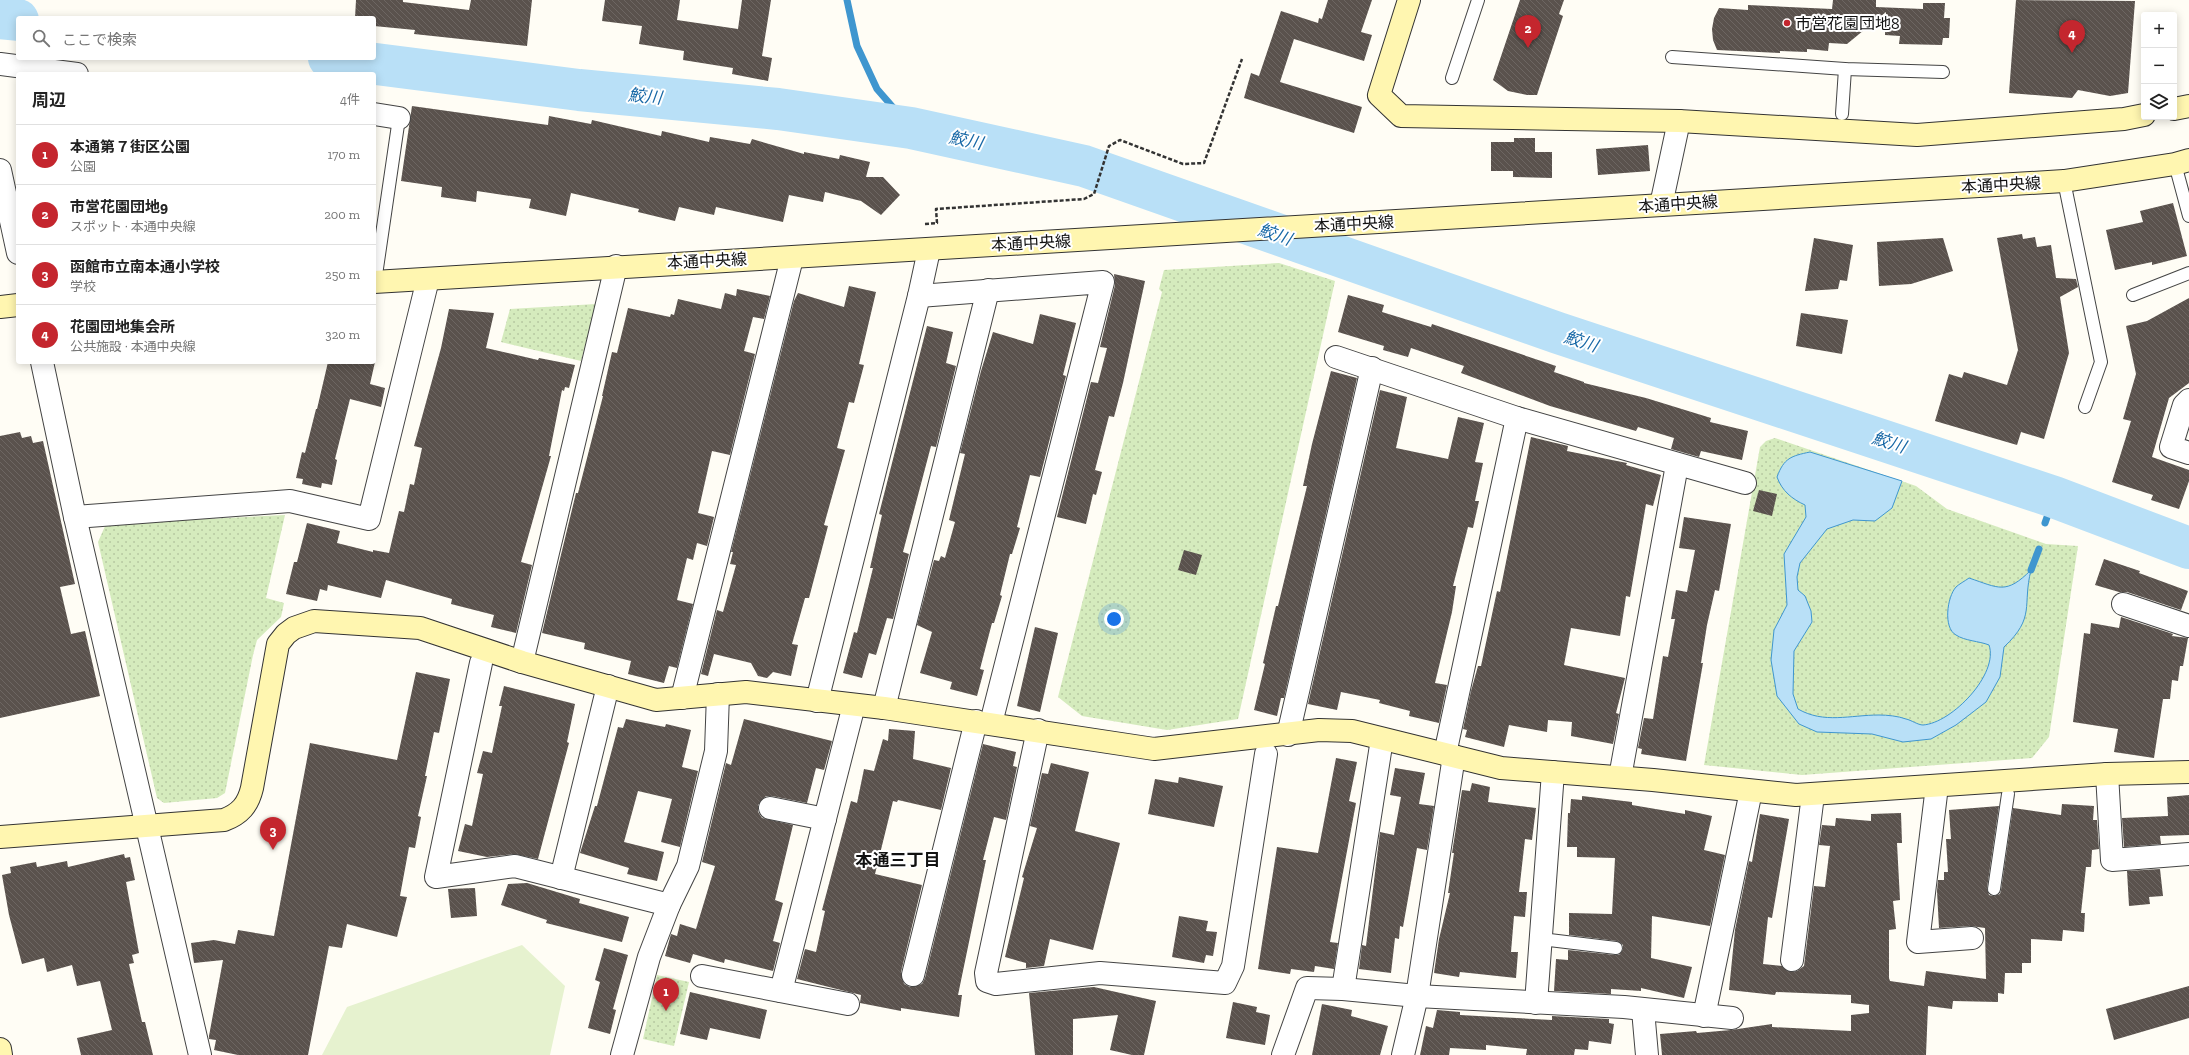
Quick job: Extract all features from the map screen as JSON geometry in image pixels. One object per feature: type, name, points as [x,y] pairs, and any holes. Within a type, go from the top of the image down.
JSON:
[{"type":"street","points":[[1409,0],[1380,95],[1401,116],[1679,121],[1917,135],[2141,115]]},
{"type":"street","points":[[0,64],[62,72]]},
{"type":"street","points":[[2177,108],[2189,106]]},
{"type":"street","points":[[376,114],[399,118]]},
{"type":"street","points":[[1654,205],[1679,121]]},
{"type":"street","name":"本通中央線","points":[[376,282],[616,266],[792,258],[2064,181],[2182,162]]},
{"type":"street","points":[[0,170],[16,244]]},
{"type":"street","points":[[817,701],[919,296],[939,249]]},
{"type":"street","points":[[682,698],[792,258]]},
{"type":"street","points":[[522,662],[616,266]]},
{"type":"street","points":[[75,516],[290,501],[369,519],[428,279]]},
{"type":"street","points":[[913,975],[984,722],[1103,282],[919,296]]},
{"type":"street","points":[[884,708],[988,290]]},
{"type":"street","points":[[0,307],[16,305]]},
{"type":"street","points":[[1336,357],[1516,418],[1677,465],[1745,483]]},
{"type":"street","points":[[42,364],[75,516],[200,1055]]},
{"type":"street","points":[[1288,735],[1372,368]]},
{"type":"street","points":[[2189,400],[2184,405],[2170,447],[2189,454]]},
{"type":"street","points":[[1403,1055],[1417,996],[1450,755],[1516,418]]},
{"type":"street","points":[[1620,777],[1677,465]]},
{"type":"street","points":[[2123,604],[2189,626]]},
{"type":"street","points":[[0,837],[147,827],[224,820],[235,816],[249,800],[252,788],[276,649],[286,634],[304,623],[314,621],[420,628],[522,662],[656,700],[746,692],[884,708],[1038,730],[1154,749],[1288,735],[1319,730],[1352,731],[1501,768],[1620,777],[1796,795],[2107,774],[2189,772]]},
{"type":"street","points":[[481,663],[436,877],[515,866],[669,905]]},
{"type":"street","points":[[562,878],[608,686]]},
{"type":"street","points":[[622,1055],[649,957],[669,905],[688,866],[716,751],[718,694]]},
{"type":"street","points":[[781,991],[854,705]]},
{"type":"street","points":[[1038,730],[986,973],[987,981],[996,984],[1100,973],[1226,983],[1233,966],[1266,754]]},
{"type":"street","points":[[1343,989],[1382,739]]},
{"type":"street","points":[[1536,1003],[1553,772]]},
{"type":"street","points":[[2107,774],[2112,860],[2189,854]]},
{"type":"street","points":[[1937,786],[1918,942],[1972,938]]},
{"type":"street","points":[[1704,1016],[1750,791]]},
{"type":"street","points":[[1792,960],[1813,794]]},
{"type":"street","points":[[770,808],[824,819]]},
{"type":"street","points":[[702,976],[848,1004]]},
{"type":"street","points":[[1283,1055],[1307,988],[1343,989],[1417,996],[1624,1007],[1732,1018]]},
{"type":"street","points":[[1643,1010],[1647,1055]]},
{"type":"street","points":[[0,1049],[1,1055]]},
{"type":"lane","points":[[1452,78],[1478,0]]},
{"type":"lane","points":[[1672,57],[1845,69],[1943,72]]},
{"type":"lane","points":[[1842,114],[1845,69]]},
{"type":"lane","points":[[376,269],[399,118]]},
{"type":"lane","points":[[2182,162],[2189,216]]},
{"type":"lane","points":[[2064,181],[2101,362],[2085,407]]},
{"type":"lane","points":[[2133,295],[2189,273]]},
{"type":"lane","points":[[1994,889],[2008,794]]},
{"type":"lane","points":[[1541,939],[1616,948]]},
{"type":"path","points":[[921,225],[937,223],[936,209],[1084,200],[1094,194],[1109,146],[1120,140],[1183,164],[1204,163],[1242,59]]},
{"type":"green space","points":[[1279,263],[1335,281],[1238,719],[1167,730],[1082,716],[1058,697],[1162,292],[1159,289],[1164,270]]},
{"type":"green space","points":[[596,304],[581,361],[501,342],[510,309]]},
{"type":"green space","points":[[1775,438],[1916,486],[1947,509],[2046,544],[2078,546],[2049,737],[2032,758],[1802,775],[1704,765],[1760,447],[1766,441]]},
{"type":"green space","points":[[285,515],[266,598],[284,603],[281,617],[257,640],[225,793],[217,798],[164,803],[157,798],[98,542],[106,524]]},
{"type":"green space","points":[[522,945],[565,986],[550,1055],[322,1055],[347,1007]]},
{"type":"green space","points":[[657,975],[689,982],[674,1046],[643,1039]]},
{"type":"water","points":[[1810,452],[1902,481],[1892,508],[1875,521],[1853,520],[1827,529],[1800,563],[1797,577],[1798,590],[1805,596],[1811,611],[1812,622],[1794,651],[1793,694],[1798,709],[1808,714],[1837,718],[1868,715],[1892,716],[1923,725],[1935,722],[1947,716],[1971,695],[1980,683],[1987,669],[1990,657],[1989,645],[1964,639],[1956,635],[1949,626],[1948,612],[1950,598],[1953,592],[1957,586],[1969,578],[1995,586],[2008,586],[2015,583],[2031,570],[2024,619],[2014,637],[2004,647],[2000,677],[1986,702],[1956,725],[1931,739],[1903,742],[1872,734],[1817,732],[1799,724],[1777,696],[1771,660],[1774,630],[1787,605],[1784,554],[1806,517],[1805,505],[1788,494],[1777,477],[1782,466],[1789,459]]},
{"type":"building","points":[[356,0],[403,0],[403,2],[469,10],[471,0],[532,0],[527,46],[414,34],[415,30],[376,26],[376,16],[355,16]]},
{"type":"building","points":[[605,0],[680,0],[677,20],[738,29],[742,0],[771,0],[762,56],[772,58],[768,81],[732,74],[733,68],[683,60],[684,51],[639,44],[642,26],[602,21]]},
{"type":"building","points":[[1328,0],[1372,0],[1361,32],[1372,35],[1364,61],[1294,39],[1280,82],[1362,107],[1354,133],[1244,98],[1251,73],[1259,76],[1281,11],[1318,23],[1319,18],[1322,19]]},
{"type":"building","points":[[1520,0],[1564,0],[1559,14],[1563,16],[1537,95],[1527,95],[1508,91],[1493,80]]},
{"type":"building","name":"市営花園団地8","points":[[1833,0],[1876,0],[1876,7],[1923,9],[1923,3],[1945,3],[1944,18],[1950,18],[1949,38],[1943,38],[1942,45],[1899,44],[1900,36],[1885,35],[1886,12],[1847,44],[1829,43],[1828,51],[1807,49],[1807,52],[1780,51],[1780,53],[1717,50],[1713,40],[1712,29],[1714,18],[1719,8],[1748,10],[1748,5],[1832,9]]},
{"type":"building","points":[[2016,0],[2135,1],[2128,93],[2110,96],[2078,90],[2072,98],[2009,93]]},
{"type":"building","points":[[412,106],[548,125],[549,116],[591,124],[592,120],[661,136],[662,131],[709,142],[710,137],[750,144],[752,139],[804,154],[804,152],[839,159],[840,155],[870,162],[866,177],[883,177],[900,195],[881,215],[861,201],[825,192],[823,202],[789,195],[783,222],[716,207],[714,215],[679,207],[675,221],[638,212],[639,209],[571,193],[566,216],[529,208],[531,199],[477,191],[476,202],[441,197],[442,187],[401,181]]},
{"type":"building","points":[[1514,138],[1535,138],[1535,152],[1552,152],[1552,178],[1513,177],[1513,171],[1491,171],[1491,142],[1514,142]]},
{"type":"building","points":[[1648,145],[1650,171],[1598,175],[1596,149]]},
{"type":"building","points":[[2173,203],[2187,256],[2152,265],[2152,262],[2115,270],[2106,230],[2143,222],[2140,211]]},
{"type":"building","points":[[2022,234],[2023,239],[2035,237],[2037,247],[2051,245],[2056,278],[2076,279],[2078,287],[2060,297],[2069,353],[2044,439],[2021,432],[2017,445],[1935,421],[1949,374],[1962,378],[1964,372],[2007,385],[2018,350],[1997,238]]},
{"type":"building","points":[[1814,238],[1853,245],[1847,281],[1840,280],[1838,289],[1805,291]]},
{"type":"building","points":[[1943,238],[1953,271],[1911,284],[1879,286],[1877,242]]},
{"type":"building","points":[[1114,274],[1145,281],[1123,383],[1114,417],[1109,416],[1095,470],[1102,472],[1096,495],[1093,494],[1086,524],[1057,517],[1091,382],[1098,383],[1107,348],[1100,347],[1115,285]]},
{"type":"building","points":[[849,286],[876,292],[859,364],[864,365],[854,403],[849,402],[837,448],[845,450],[824,525],[828,526],[809,598],[805,598],[792,644],[798,645],[791,676],[773,672],[767,678],[758,676],[751,663],[714,654],[708,676],[701,674],[717,610],[723,612],[736,565],[730,564],[733,552],[731,552],[794,301],[798,293],[844,307]]},
{"type":"building","points":[[737,289],[770,296],[764,319],[753,317],[744,351],[755,354],[730,455],[712,451],[698,513],[714,517],[707,546],[697,543],[693,560],[687,558],[677,600],[693,604],[677,668],[669,666],[664,683],[628,674],[631,661],[584,649],[585,643],[542,633],[576,493],[578,493],[603,396],[612,352],[617,353],[628,308],[670,317],[671,314],[674,315],[678,299],[721,309],[725,293],[736,296]]},
{"type":"building","points":[[1348,295],[1384,305],[1382,312],[1431,327],[1432,324],[1556,366],[1554,372],[1584,383],[1646,398],[1711,418],[1710,422],[1748,431],[1742,460],[1701,451],[1699,457],[1671,449],[1674,438],[1638,427],[1636,431],[1550,406],[1461,373],[1464,366],[1411,348],[1408,357],[1383,350],[1384,346],[1338,332]]},
{"type":"building","points":[[2189,298],[2189,383],[2169,398],[2152,457],[2189,470],[2189,481],[2179,509],[2151,500],[2153,495],[2112,482],[2131,421],[2123,419],[2136,374],[2126,326],[2147,321]]},
{"type":"building","points":[[449,309],[494,313],[486,348],[538,360],[539,358],[575,365],[569,388],[565,387],[564,391],[562,390],[549,456],[551,456],[521,562],[532,565],[516,633],[491,627],[494,615],[451,604],[452,599],[386,580],[381,598],[328,585],[327,591],[320,589],[317,601],[286,594],[294,562],[297,562],[307,523],[340,531],[337,543],[373,552],[373,550],[389,553],[399,511],[404,512],[410,484],[414,485],[422,448],[414,446],[441,348]]},
{"type":"building","points":[[1801,313],[1848,320],[1842,354],[1796,346]]},
{"type":"building","points":[[1040,314],[1076,323],[1063,375],[1066,376],[1040,477],[1030,475],[1017,527],[1020,528],[1012,554],[1010,554],[1000,595],[1002,596],[994,623],[992,623],[980,669],[984,670],[977,696],[950,689],[952,682],[920,673],[932,632],[917,625],[934,560],[939,561],[941,556],[945,558],[955,522],[949,520],[965,454],[960,453],[981,371],[993,332],[1033,344]]},
{"type":"building","points":[[927,326],[953,332],[946,363],[956,366],[936,447],[931,446],[903,552],[909,554],[893,619],[887,618],[876,655],[869,653],[862,678],[843,673],[854,632],[857,633],[873,568],[870,568],[882,515],[879,514]]},
{"type":"building","points":[[328,364],[375,364],[370,384],[385,388],[381,407],[350,399],[335,459],[337,460],[332,485],[322,483],[321,488],[302,484],[303,479],[296,478],[302,452],[305,453]]},
{"type":"building","points":[[1331,371],[1357,378],[1284,698],[1281,698],[1277,716],[1254,710],[1265,664],[1263,663],[1276,606],[1278,606],[1307,486],[1303,486],[1312,444]]},
{"type":"building","points":[[1380,390],[1407,397],[1396,448],[1448,459],[1458,417],[1484,423],[1475,462],[1483,463],[1475,501],[1479,501],[1473,528],[1468,527],[1453,586],[1456,586],[1452,612],[1435,683],[1447,685],[1439,723],[1409,716],[1410,711],[1379,703],[1380,700],[1341,692],[1337,710],[1308,704]]},
{"type":"building","points":[[20,432],[22,438],[31,436],[33,443],[43,441],[75,584],[60,587],[71,634],[85,631],[100,696],[0,718],[0,436]]},
{"type":"building","points":[[1531,437],[1568,446],[1567,451],[1627,463],[1626,465],[1661,475],[1653,506],[1646,504],[1630,597],[1626,596],[1620,636],[1571,628],[1564,665],[1625,678],[1616,713],[1619,714],[1613,744],[1571,736],[1572,722],[1548,720],[1547,732],[1509,725],[1504,747],[1465,737],[1467,730],[1463,729],[1471,691],[1478,666],[1481,666],[1497,591],[1500,592]]},
{"type":"building","points":[[1759,490],[1777,494],[1772,516],[1753,511]]},
{"type":"building","points":[[1684,517],[1731,524],[1719,591],[1715,590],[1707,625],[1701,663],[1703,663],[1686,761],[1641,754],[1642,749],[1638,748],[1644,718],[1653,719],[1663,656],[1668,657],[1675,619],[1671,619],[1676,590],[1687,592],[1695,550],[1679,548]]},
{"type":"building","points":[[1184,550],[1202,555],[1196,575],[1178,570]]},
{"type":"building","points":[[2104,559],[2140,571],[2139,573],[2188,591],[2181,610],[2127,592],[2119,592],[2095,585]]},
{"type":"building","points":[[2121,617],[2173,634],[2172,636],[2188,638],[2183,666],[2180,666],[2178,681],[2172,680],[2170,699],[2163,699],[2154,758],[2114,752],[2118,729],[2073,722],[2084,633],[2090,634],[2091,623],[2119,628]]},
{"type":"building","points":[[1035,627],[1058,633],[1040,712],[1017,706]]},
{"type":"building","points":[[416,672],[450,679],[439,733],[434,732],[425,776],[427,776],[418,816],[421,817],[415,848],[409,847],[400,896],[407,897],[397,937],[347,924],[342,948],[329,946],[308,1055],[238,1055],[214,1050],[216,1040],[209,1039],[209,1036],[223,960],[194,963],[191,943],[214,940],[235,944],[238,930],[274,936],[310,743],[397,760]]},
{"type":"building","points":[[504,686],[575,704],[567,742],[569,743],[538,859],[514,854],[487,857],[458,851],[465,824],[472,826],[483,774],[477,773],[483,751],[492,753],[502,706],[499,706]]},
{"type":"building","points":[[626,719],[665,727],[666,724],[691,730],[682,767],[698,771],[680,847],[661,842],[672,799],[638,791],[624,842],[664,852],[657,881],[627,874],[629,868],[580,853],[595,806],[597,806],[618,727],[623,728]]},
{"type":"building","points":[[744,719],[832,741],[824,770],[816,768],[807,803],[766,796],[758,805],[758,812],[762,818],[793,825],[775,900],[783,903],[773,941],[780,943],[773,971],[725,959],[724,963],[693,954],[690,963],[665,956],[671,934],[677,936],[680,924],[696,929],[715,866],[702,862],[726,763],[731,765]]},
{"type":"building","points":[[889,729],[915,731],[913,759],[951,768],[941,810],[898,800],[897,802],[893,801],[875,874],[922,885],[901,972],[904,984],[910,987],[922,984],[925,978],[983,744],[1016,752],[1013,766],[1017,767],[1006,820],[994,817],[983,860],[986,860],[958,995],[962,995],[959,1017],[901,1008],[901,1011],[860,1003],[861,995],[797,979],[805,949],[816,952],[825,911],[822,910],[851,801],[857,803],[864,769],[874,771],[883,739],[888,741]]},
{"type":"building","points":[[1336,758],[1357,762],[1349,801],[1356,803],[1330,942],[1338,943],[1334,969],[1315,966],[1314,972],[1291,969],[1290,974],[1258,969],[1277,847],[1318,853]]},
{"type":"building","points":[[1051,763],[1089,772],[1075,831],[1120,843],[1093,950],[1050,939],[1044,966],[1026,968],[1026,963],[1005,957],[1024,878],[1022,877],[1037,828],[1030,826],[1042,773],[1048,774]]},
{"type":"building","points":[[1395,768],[1425,773],[1419,804],[1434,806],[1427,850],[1417,848],[1403,927],[1400,926],[1399,939],[1395,938],[1391,973],[1359,969],[1362,945],[1366,946],[1380,832],[1394,835],[1401,797],[1390,795]]},
{"type":"building","points":[[1179,777],[1223,786],[1214,827],[1148,814],[1155,779],[1178,783]]},
{"type":"building","points":[[1472,783],[1490,787],[1488,802],[1536,808],[1532,840],[1525,839],[1519,892],[1527,892],[1525,917],[1514,916],[1511,952],[1518,952],[1516,978],[1460,972],[1459,977],[1434,973],[1439,939],[1450,893],[1448,893],[1454,853],[1452,853],[1462,790],[1470,791]]},
{"type":"building","points":[[2189,795],[2189,835],[2160,836],[2161,844],[2124,847],[2122,818],[2168,816],[2167,797]]},
{"type":"building","points":[[1582,796],[1632,802],[1632,805],[1685,814],[1685,810],[1712,816],[1704,850],[1725,855],[1710,926],[1652,916],[1651,958],[1692,967],[1684,998],[1641,988],[1641,991],[1611,989],[1611,994],[1554,991],[1556,959],[1568,960],[1568,950],[1619,955],[1623,949],[1623,945],[1617,941],[1569,935],[1569,913],[1612,914],[1615,858],[1577,857],[1577,847],[1567,847],[1568,813],[1570,813],[1571,799],[1582,800]]},
{"type":"building","points":[[2062,804],[2094,806],[2093,820],[2097,820],[2099,849],[2092,850],[2091,867],[2086,867],[2081,913],[2085,913],[2084,932],[2063,930],[2062,941],[2031,939],[2031,963],[2022,963],[2022,973],[2005,973],[2004,994],[1998,993],[1998,1002],[1953,1001],[1952,1009],[1928,1006],[1926,1055],[1662,1055],[1660,1034],[1731,1030],[1772,1024],[1772,1027],[1851,1031],[1851,1015],[1869,1013],[1869,1005],[1851,1003],[1851,995],[1776,992],[1775,995],[1729,990],[1735,930],[1749,861],[1752,862],[1760,814],[1789,819],[1772,918],[1768,917],[1763,964],[1782,966],[1791,972],[1797,971],[1804,966],[1814,886],[1825,887],[1830,846],[1819,845],[1822,825],[1835,826],[1836,818],[1871,821],[1871,814],[1901,813],[1902,843],[1897,843],[1900,900],[1893,901],[1896,929],[1889,930],[1889,978],[1890,981],[1924,986],[1926,971],[1986,979],[1985,928],[1971,926],[1939,928],[1937,891],[1938,880],[1944,880],[1944,872],[1948,872],[1946,839],[1951,839],[1949,810],[1999,806],[1987,888],[1989,895],[1993,896],[2000,894],[2001,890],[2013,808],[2061,815]]},
{"type":"building","points":[[124,854],[125,858],[130,857],[135,880],[126,882],[139,953],[132,955],[134,963],[129,964],[142,1022],[145,1022],[153,1055],[81,1055],[77,1038],[112,1030],[100,981],[77,986],[72,965],[47,972],[44,958],[22,964],[9,915],[2,875],[11,873],[10,867],[36,862],[37,867],[67,861],[68,867]]},
{"type":"building","points":[[2160,869],[2163,896],[2149,897],[2150,904],[2129,906],[2127,871]]},
{"type":"building","points":[[527,883],[580,899],[579,903],[629,917],[622,942],[546,923],[547,920],[501,905],[508,884]]},
{"type":"building","points":[[475,888],[477,916],[451,918],[448,889]]},
{"type":"building","points":[[1179,916],[1208,921],[1206,931],[1217,932],[1213,956],[1206,955],[1204,963],[1172,957]]},
{"type":"building","points":[[604,948],[628,955],[613,1009],[616,1010],[610,1034],[588,1028],[600,982],[595,980]]},
{"type":"building","points":[[2189,986],[2189,1018],[2114,1040],[2106,1009]]},
{"type":"building","points":[[1094,987],[1156,1001],[1144,1055],[1132,1055],[1110,1050],[1118,1015],[1073,1019],[1073,1055],[1035,1055],[1029,993]]},
{"type":"building","points":[[690,992],[767,1010],[760,1039],[710,1028],[707,1040],[680,1034]]},
{"type":"building","points":[[1233,1002],[1257,1007],[1256,1012],[1270,1015],[1265,1045],[1226,1038]]},
{"type":"building","points":[[1322,1004],[1352,1010],[1351,1016],[1388,1026],[1380,1055],[1312,1055]]},
{"type":"building","points":[[1437,1010],[1460,1012],[1460,1015],[1552,1020],[1552,1016],[1609,1019],[1609,1023],[1614,1024],[1611,1044],[1589,1041],[1588,1050],[1575,1049],[1574,1055],[1526,1055],[1527,1049],[1486,1045],[1486,1050],[1450,1048],[1449,1055],[1420,1055],[1426,1026],[1433,1028]]},
{"type":"waterway","points":[[847,0],[857,46],[877,89],[911,128]]},
{"type":"waterway","name":"鮫川","points":[[0,18],[16,20]]},
{"type":"waterway","name":"鮫川","points":[[345,60],[579,90],[778,109],[911,128],[1084,166],[1558,333],[2054,497],[2189,548]]},
{"type":"waterway","points":[[2045,523],[2054,497]]},
{"type":"waterway","points":[[2031,570],[2039,549]]},
{"type":"place","name":"市営花園団地8","points":[[1787,23]]},
{"type":"place","name":"市営花園団地9","points":[[1528,48]]},
{"type":"place","name":"花園団地集会所","points":[[2072,53]]},
{"type":"place","name":"函館市立南本通小学校","points":[[273,850]]},
{"type":"place","name":"本通第７街区公園","points":[[666,1011]]},
{"type":"district","name":"本通三丁目","points":[[898,860]]}]
